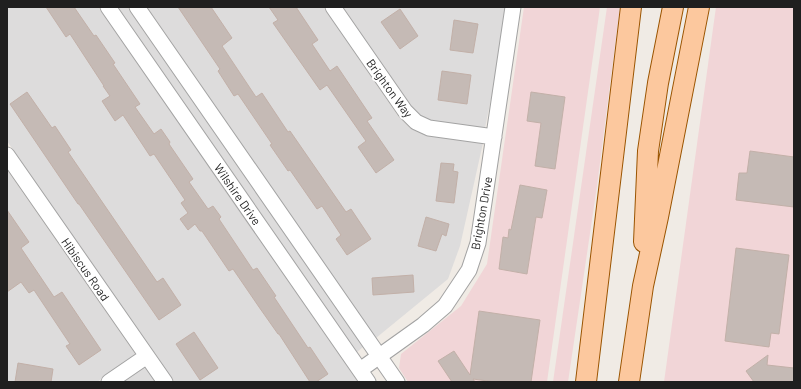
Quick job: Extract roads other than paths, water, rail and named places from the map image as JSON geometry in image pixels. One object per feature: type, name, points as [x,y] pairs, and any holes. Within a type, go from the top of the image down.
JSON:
[{"type":"main road","points":[[586,382],[631,7]]},
{"type":"main road","points":[[643,286],[644,212],[648,151],[658,83],[673,7]]},
{"type":"main road","points":[[629,382],[643,286],[699,7]]},
{"type":"street","name":"Wilshire Drive","points":[[108,7],[364,376]]},
{"type":"street","name":"Wilshire Drive","points":[[137,7],[396,382]]},
{"type":"street","name":"Brighton Way","points":[[333,7],[405,111],[416,122],[429,128],[494,137]]},
{"type":"street","name":"Brighton Drive","points":[[364,376],[379,357],[423,325],[445,306],[469,270],[478,243],[513,7]]},
{"type":"street","name":"Hibiscus Road","points":[[7,156],[165,382]]},
{"type":"street","points":[[109,382],[147,356]]}]
